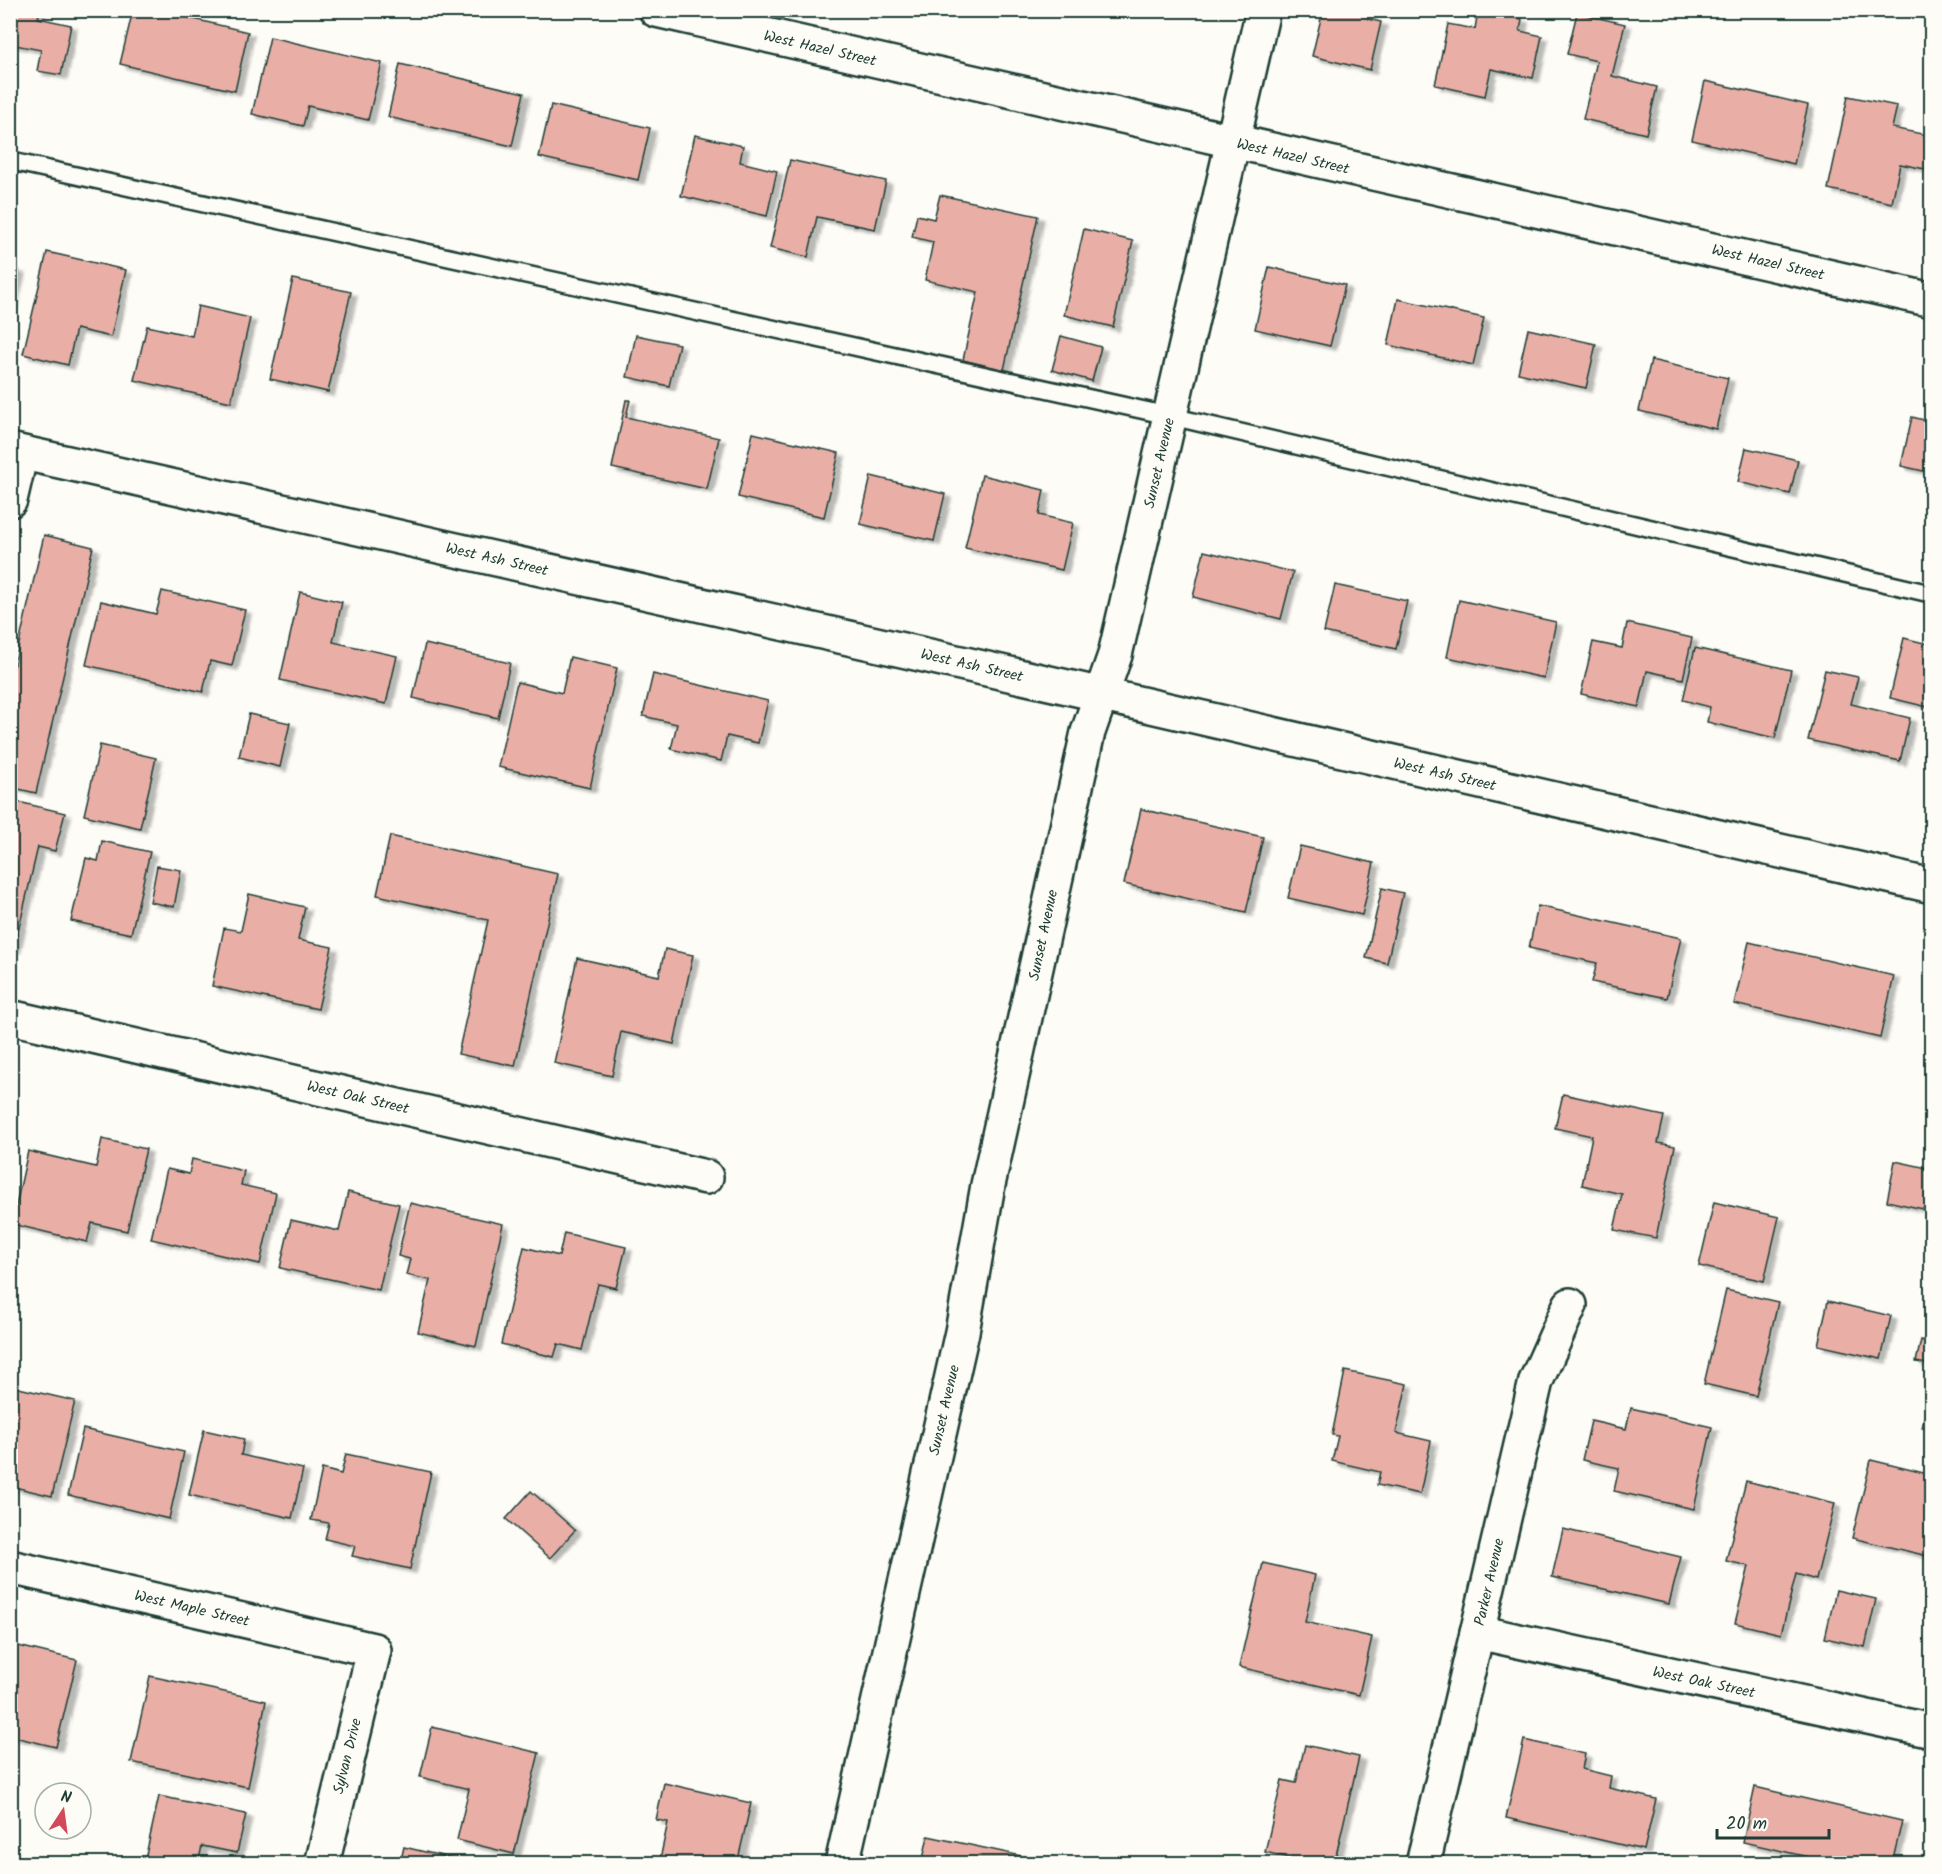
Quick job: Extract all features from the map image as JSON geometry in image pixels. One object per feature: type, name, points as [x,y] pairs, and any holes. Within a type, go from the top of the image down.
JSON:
[{"type":"street","name":"West Hazel Street","points":[[656,10],[1932,300]]},
{"type":"street","name":"Sunset Avenue","points":[[842,1863],[962,1332],[988,1185],[1088,732],[1103,695],[1115,655],[1263,10]]},
{"type":"street","name":"West Ash Street","points":[[16,451],[1103,695],[1932,886]]},
{"type":"street","points":[[10,500],[16,451]]},
{"type":"street","name":"West Oak Street","points":[[10,1017],[706,1177]]},
{"type":"street","name":"Parker Avenue","points":[[1423,1863],[1536,1381],[1570,1305]]},
{"type":"street","name":"West Maple Street","points":[[10,1567],[374,1650]]},
{"type":"street","name":"West Oak Street","points":[[1477,1632],[1932,1731]]},
{"type":"street","name":"Sylvan Drive","points":[[322,1863],[374,1650]]},
{"type":"lane","points":[[10,161],[1170,416],[1932,594]]},
{"type":"building","points":[[10,10],[40,10],[38,18],[71,25],[61,75],[37,71],[41,50],[10,44]]},
{"type":"building","points":[[133,10],[156,10],[248,32],[235,91],[120,64]]},
{"type":"building","points":[[1323,10],[1370,10],[1368,19],[1381,22],[1370,70],[1312,56]]},
{"type":"building","points":[[1478,10],[1522,19],[1520,31],[1542,36],[1533,78],[1491,69],[1485,96],[1435,85],[1448,24],[1475,29]]},
{"type":"building","points":[[1577,13],[1625,24],[1612,76],[1657,87],[1646,134],[1583,119],[1597,61],[1567,54]]},
{"type":"building","points":[[270,37],[382,63],[368,120],[308,106],[303,126],[252,114]]},
{"type":"building","points":[[400,64],[524,93],[512,146],[388,117]]},
{"type":"building","points":[[1705,81],[1808,105],[1794,164],[1692,140]]},
{"type":"building","points":[[1848,96],[1897,106],[1892,128],[1932,136],[1930,170],[1900,164],[1892,203],[1828,189]]},
{"type":"building","points":[[551,105],[650,128],[638,180],[539,157]]},
{"type":"building","points":[[695,135],[743,146],[740,162],[777,171],[767,216],[681,196]]},
{"type":"building","points":[[790,160],[886,181],[875,229],[817,217],[808,257],[770,248]]},
{"type":"building","points":[[940,195],[1038,216],[1004,370],[963,360],[978,292],[925,280],[933,242],[912,237],[917,215],[934,219]]},
{"type":"building","points":[[1084,229],[1133,241],[1113,327],[1064,315]]},
{"type":"building","points":[[47,252],[126,270],[111,337],[76,329],[68,365],[23,354]]},
{"type":"building","points":[[1269,267],[1345,285],[1330,346],[1255,329]]},
{"type":"building","points":[[10,268],[19,270],[10,306]]},
{"type":"building","points":[[293,279],[351,292],[328,392],[270,379]]},
{"type":"building","points":[[1398,299],[1484,318],[1473,365],[1388,345]]},
{"type":"building","points":[[198,306],[250,318],[231,402],[134,380],[147,326],[192,336]]},
{"type":"building","points":[[1528,329],[1596,344],[1586,388],[1518,373]]},
{"type":"building","points":[[636,335],[679,344],[669,386],[627,377]]},
{"type":"building","points":[[1061,336],[1101,347],[1092,381],[1052,370]]},
{"type":"building","points":[[1651,360],[1728,378],[1716,429],[1639,411]]},
{"type":"building","points":[[626,400],[630,400],[626,417],[719,438],[707,489],[612,468]]},
{"type":"building","points":[[1912,417],[1932,422],[1932,473],[1901,466]]},
{"type":"building","points":[[753,433],[839,453],[824,517],[738,497]]},
{"type":"building","points":[[1746,448],[1798,460],[1790,494],[1738,482]]},
{"type":"building","points":[[982,475],[1044,490],[1039,515],[1073,523],[1062,570],[965,548]]},
{"type":"building","points":[[871,476],[945,494],[934,541],[860,524]]},
{"type":"building","points":[[44,535],[93,547],[36,793],[10,787],[10,683]]},
{"type":"building","points":[[1204,551],[1293,572],[1281,619],[1193,597]]},
{"type":"building","points":[[1335,585],[1407,601],[1396,649],[1324,632]]},
{"type":"building","points":[[162,591],[245,610],[232,666],[210,661],[203,692],[86,665],[101,601],[156,614]]},
{"type":"building","points":[[300,592],[342,602],[333,642],[397,656],[386,704],[280,680]]},
{"type":"building","points":[[1459,600],[1556,622],[1544,678],[1447,657]]},
{"type":"building","points":[[1627,623],[1692,638],[1683,679],[1647,671],[1639,707],[1581,694],[1593,642],[1622,648]]},
{"type":"building","points":[[1904,638],[1932,645],[1932,708],[1890,698]]},
{"type":"building","points":[[425,644],[510,663],[498,718],[413,698]]},
{"type":"building","points":[[1695,648],[1791,670],[1775,738],[1707,722],[1710,707],[1683,700]]},
{"type":"building","points":[[570,657],[617,668],[590,788],[498,767],[517,682],[562,693]]},
{"type":"building","points":[[1825,670],[1858,677],[1851,704],[1910,718],[1900,761],[1808,740]]},
{"type":"building","points":[[653,674],[768,701],[758,743],[727,736],[721,761],[671,749],[677,724],[643,716]]},
{"type":"building","points":[[249,714],[290,723],[280,767],[239,757]]},
{"type":"building","points":[[100,745],[156,758],[140,828],[84,815]]},
{"type":"building","points":[[10,800],[65,813],[55,851],[38,847],[14,949],[10,948]]},
{"type":"building","points":[[1141,809],[1263,837],[1246,912],[1124,884]]},
{"type":"building","points":[[390,836],[558,874],[515,1066],[458,1054],[488,920],[377,895]]},
{"type":"building","points":[[102,841],[150,852],[131,934],[71,921],[86,858],[98,861]]},
{"type":"building","points":[[1300,846],[1374,863],[1362,915],[1288,898]]},
{"type":"building","points":[[157,866],[181,870],[174,907],[150,902]]},
{"type":"building","points":[[1382,888],[1403,893],[1387,963],[1366,958]]},
{"type":"building","points":[[249,894],[305,907],[298,940],[332,947],[318,1009],[212,986],[224,928],[241,931]]},
{"type":"building","points":[[1538,906],[1681,938],[1667,998],[1592,982],[1597,963],[1529,948]]},
{"type":"building","points":[[1749,942],[1894,976],[1880,1038],[1734,1004]]},
{"type":"building","points":[[665,949],[693,955],[674,1044],[621,1032],[612,1076],[554,1063],[577,958],[659,976]]},
{"type":"building","points":[[1563,1094],[1664,1116],[1658,1143],[1675,1146],[1656,1238],[1614,1230],[1622,1194],[1582,1185],[1592,1136],[1555,1128]]},
{"type":"building","points":[[102,1139],[146,1149],[127,1231],[92,1223],[87,1242],[12,1224],[28,1151],[96,1167]]},
{"type":"building","points":[[192,1159],[244,1171],[241,1185],[276,1193],[260,1264],[151,1239],[167,1169],[189,1174]]},
{"type":"building","points":[[1895,1161],[1932,1169],[1932,1211],[1887,1201]]},
{"type":"building","points":[[348,1192],[399,1204],[379,1290],[280,1268],[291,1220],[339,1231]]},
{"type":"building","points":[[1714,1202],[1779,1217],[1764,1281],[1699,1266]]},
{"type":"building","points":[[410,1203],[503,1224],[476,1346],[418,1332],[430,1280],[406,1275],[410,1259],[398,1256]]},
{"type":"building","points":[[564,1233],[626,1247],[616,1288],[598,1284],[582,1350],[558,1344],[554,1357],[501,1344],[524,1247],[559,1256]]},
{"type":"building","points":[[1726,1290],[1778,1302],[1756,1396],[1704,1384]]},
{"type":"building","points":[[1828,1301],[1891,1316],[1881,1359],[1818,1345]]},
{"type":"building","points":[[1921,1340],[1932,1343],[1932,1365],[1916,1362]]},
{"type":"building","points":[[1345,1371],[1407,1384],[1396,1433],[1431,1441],[1420,1494],[1377,1485],[1380,1472],[1332,1461],[1338,1436],[1332,1435]]},
{"type":"building","points":[[10,1386],[75,1401],[52,1496],[10,1486],[18,1444],[10,1442]]},
{"type":"building","points":[[1932,1386],[1932,1430],[1922,1428]]},
{"type":"building","points":[[1631,1408],[1712,1427],[1694,1509],[1614,1491],[1619,1468],[1582,1460],[1591,1421],[1626,1429]]},
{"type":"building","points":[[83,1429],[184,1452],[169,1519],[68,1495]]},
{"type":"building","points":[[204,1430],[244,1439],[241,1455],[303,1469],[292,1518],[189,1495]]},
{"type":"building","points":[[346,1454],[431,1472],[410,1569],[352,1556],[355,1546],[325,1539],[329,1523],[311,1520],[322,1469],[341,1474]]},
{"type":"building","points":[[1871,1460],[1932,1475],[1932,1557],[1852,1538]]},
{"type":"building","points":[[1746,1481],[1835,1503],[1816,1580],[1796,1574],[1781,1634],[1735,1623],[1749,1566],[1726,1561]]},
{"type":"building","points":[[531,1491],[575,1530],[550,1558],[506,1519]]},
{"type":"building","points":[[1563,1529],[1681,1557],[1669,1604],[1552,1577]]},
{"type":"building","points":[[1263,1563],[1315,1575],[1305,1622],[1372,1637],[1359,1695],[1239,1667]]},
{"type":"building","points":[[1836,1590],[1876,1599],[1865,1647],[1825,1638]]},
{"type":"building","points":[[10,1644],[77,1660],[56,1747],[10,1736]]},
{"type":"building","points":[[150,1676],[266,1701],[248,1787],[131,1762]]},
{"type":"building","points":[[432,1727],[539,1753],[514,1854],[457,1840],[469,1789],[420,1777]]},
{"type":"building","points":[[1524,1740],[1585,1754],[1582,1769],[1611,1776],[1609,1788],[1656,1799],[1644,1850],[1506,1818]]},
{"type":"building","points":[[1305,1745],[1359,1757],[1334,1864],[1315,1864],[1265,1852],[1282,1780],[1296,1783]]},
{"type":"building","points":[[664,1783],[751,1803],[737,1864],[659,1864],[668,1822],[656,1820]]},
{"type":"building","points":[[1755,1787],[1902,1821],[1892,1864],[1839,1864],[1743,1842]]},
{"type":"building","points":[[159,1796],[246,1814],[237,1853],[202,1846],[198,1864],[144,1864]]},
{"type":"building","points":[[928,1836],[1026,1857],[1024,1864],[922,1864]]},
{"type":"building","points":[[404,1847],[472,1863],[472,1864],[400,1864]]}]
